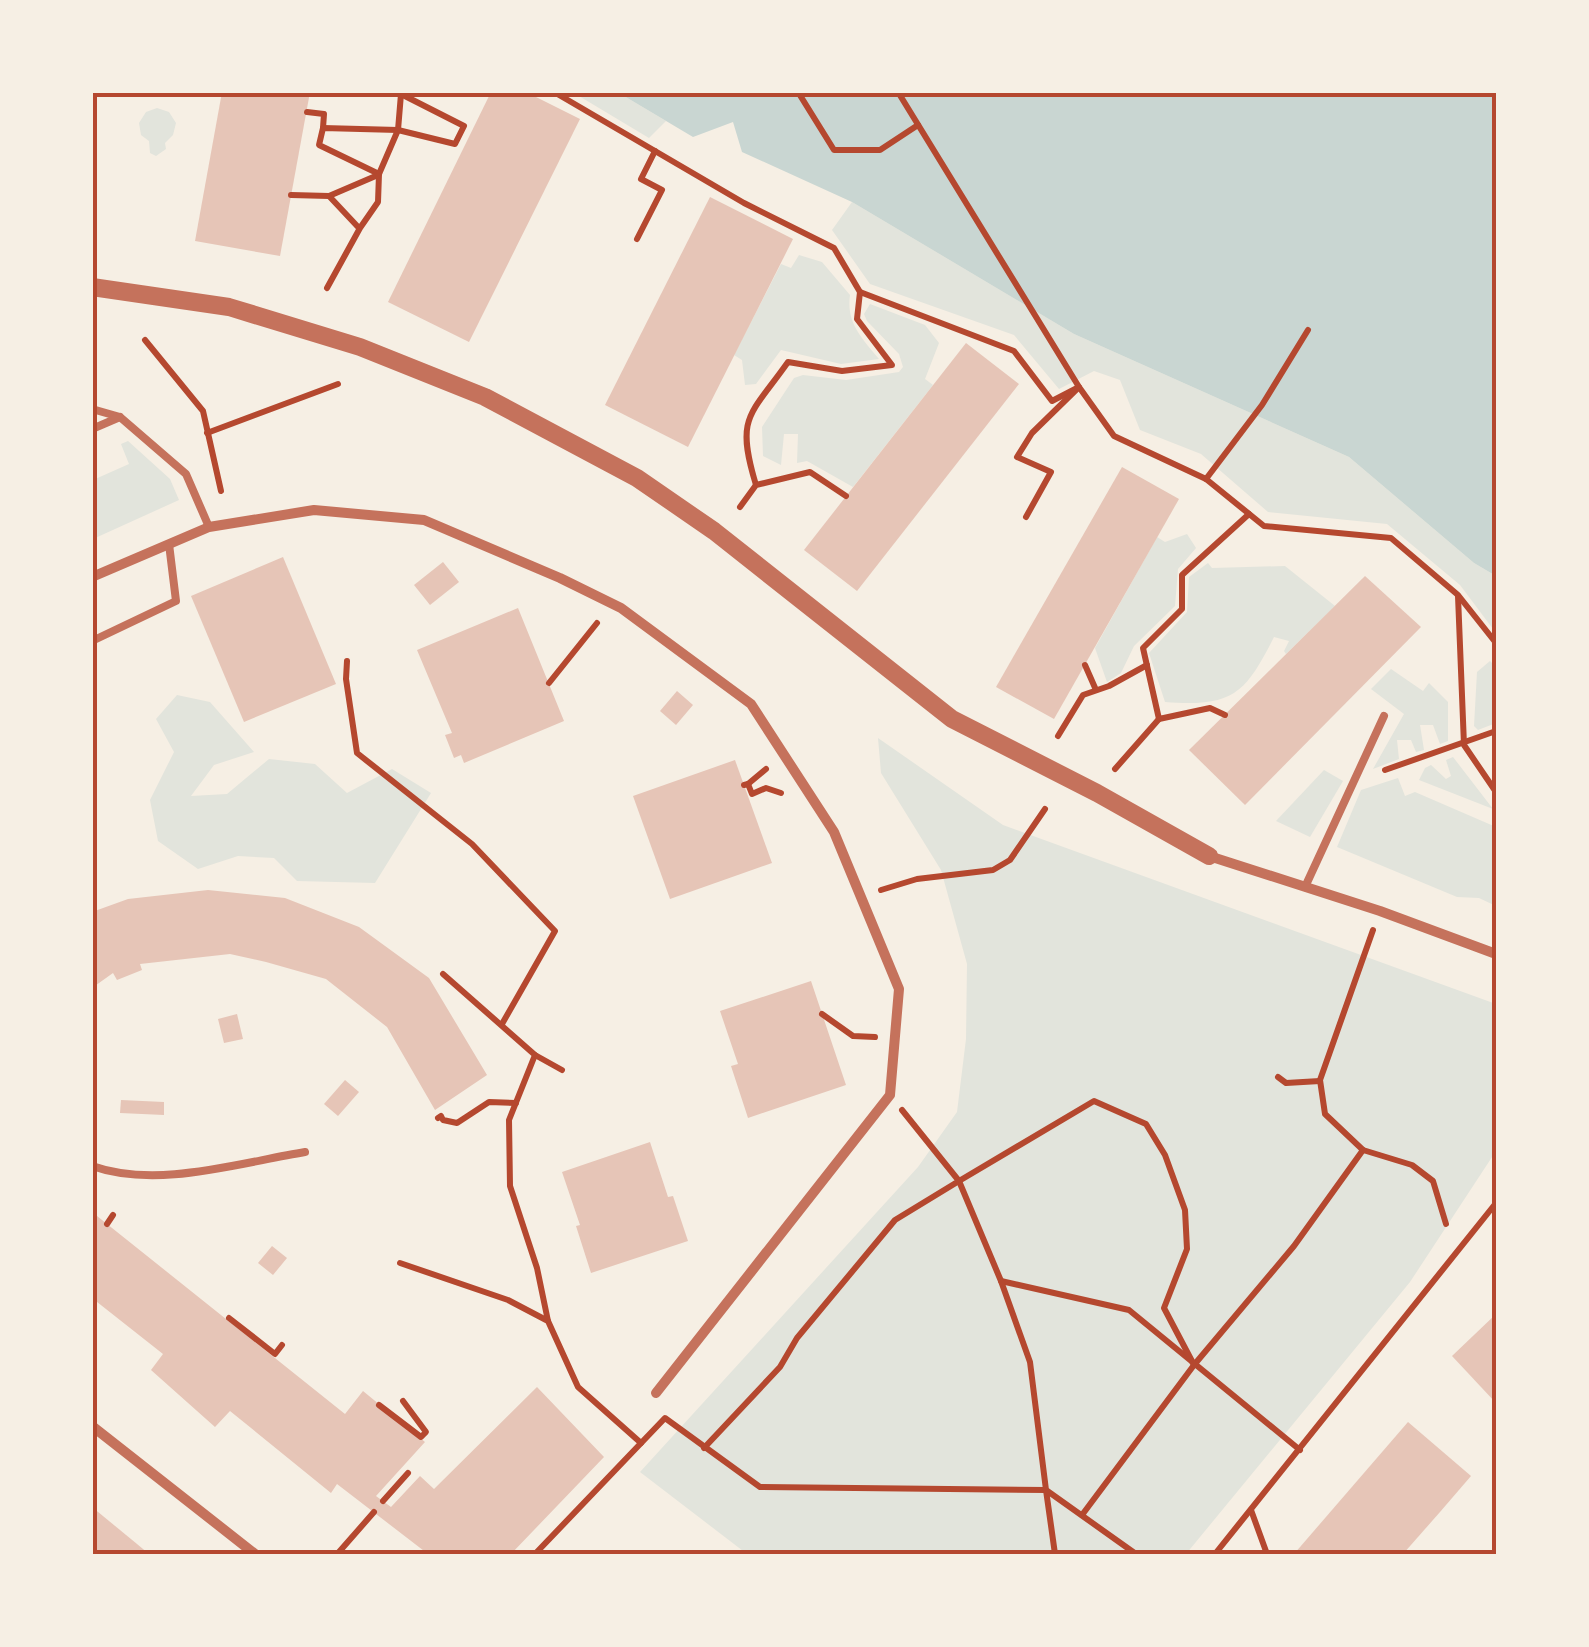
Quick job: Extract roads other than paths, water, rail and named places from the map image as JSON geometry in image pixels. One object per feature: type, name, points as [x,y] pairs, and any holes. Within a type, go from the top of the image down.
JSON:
[{"type":"street","points":[[92,287],[229,307],[360,348],[486,398],[637,478],[714,531],[952,719],[1209,856],[1380,911],[1496,954]]},
{"type":"street","points":[[92,577],[208,528],[314,510],[424,520],[621,608],[752,704],[834,832],[899,989],[890,1095],[656,1393]]},
{"type":"street","points":[[92,1426],[255,1554]]},
{"type":"lane","points":[[92,409],[120,417],[186,474],[208,528]]},
{"type":"lane","points":[[92,429],[120,417]]},
{"type":"lane","points":[[92,641],[176,601],[169,544]]},
{"type":"lane","points":[[1305,887],[1384,716]]},
{"type":"lane","points":[[92,1166],[117,1174],[154,1177],[304,1152]]}]
